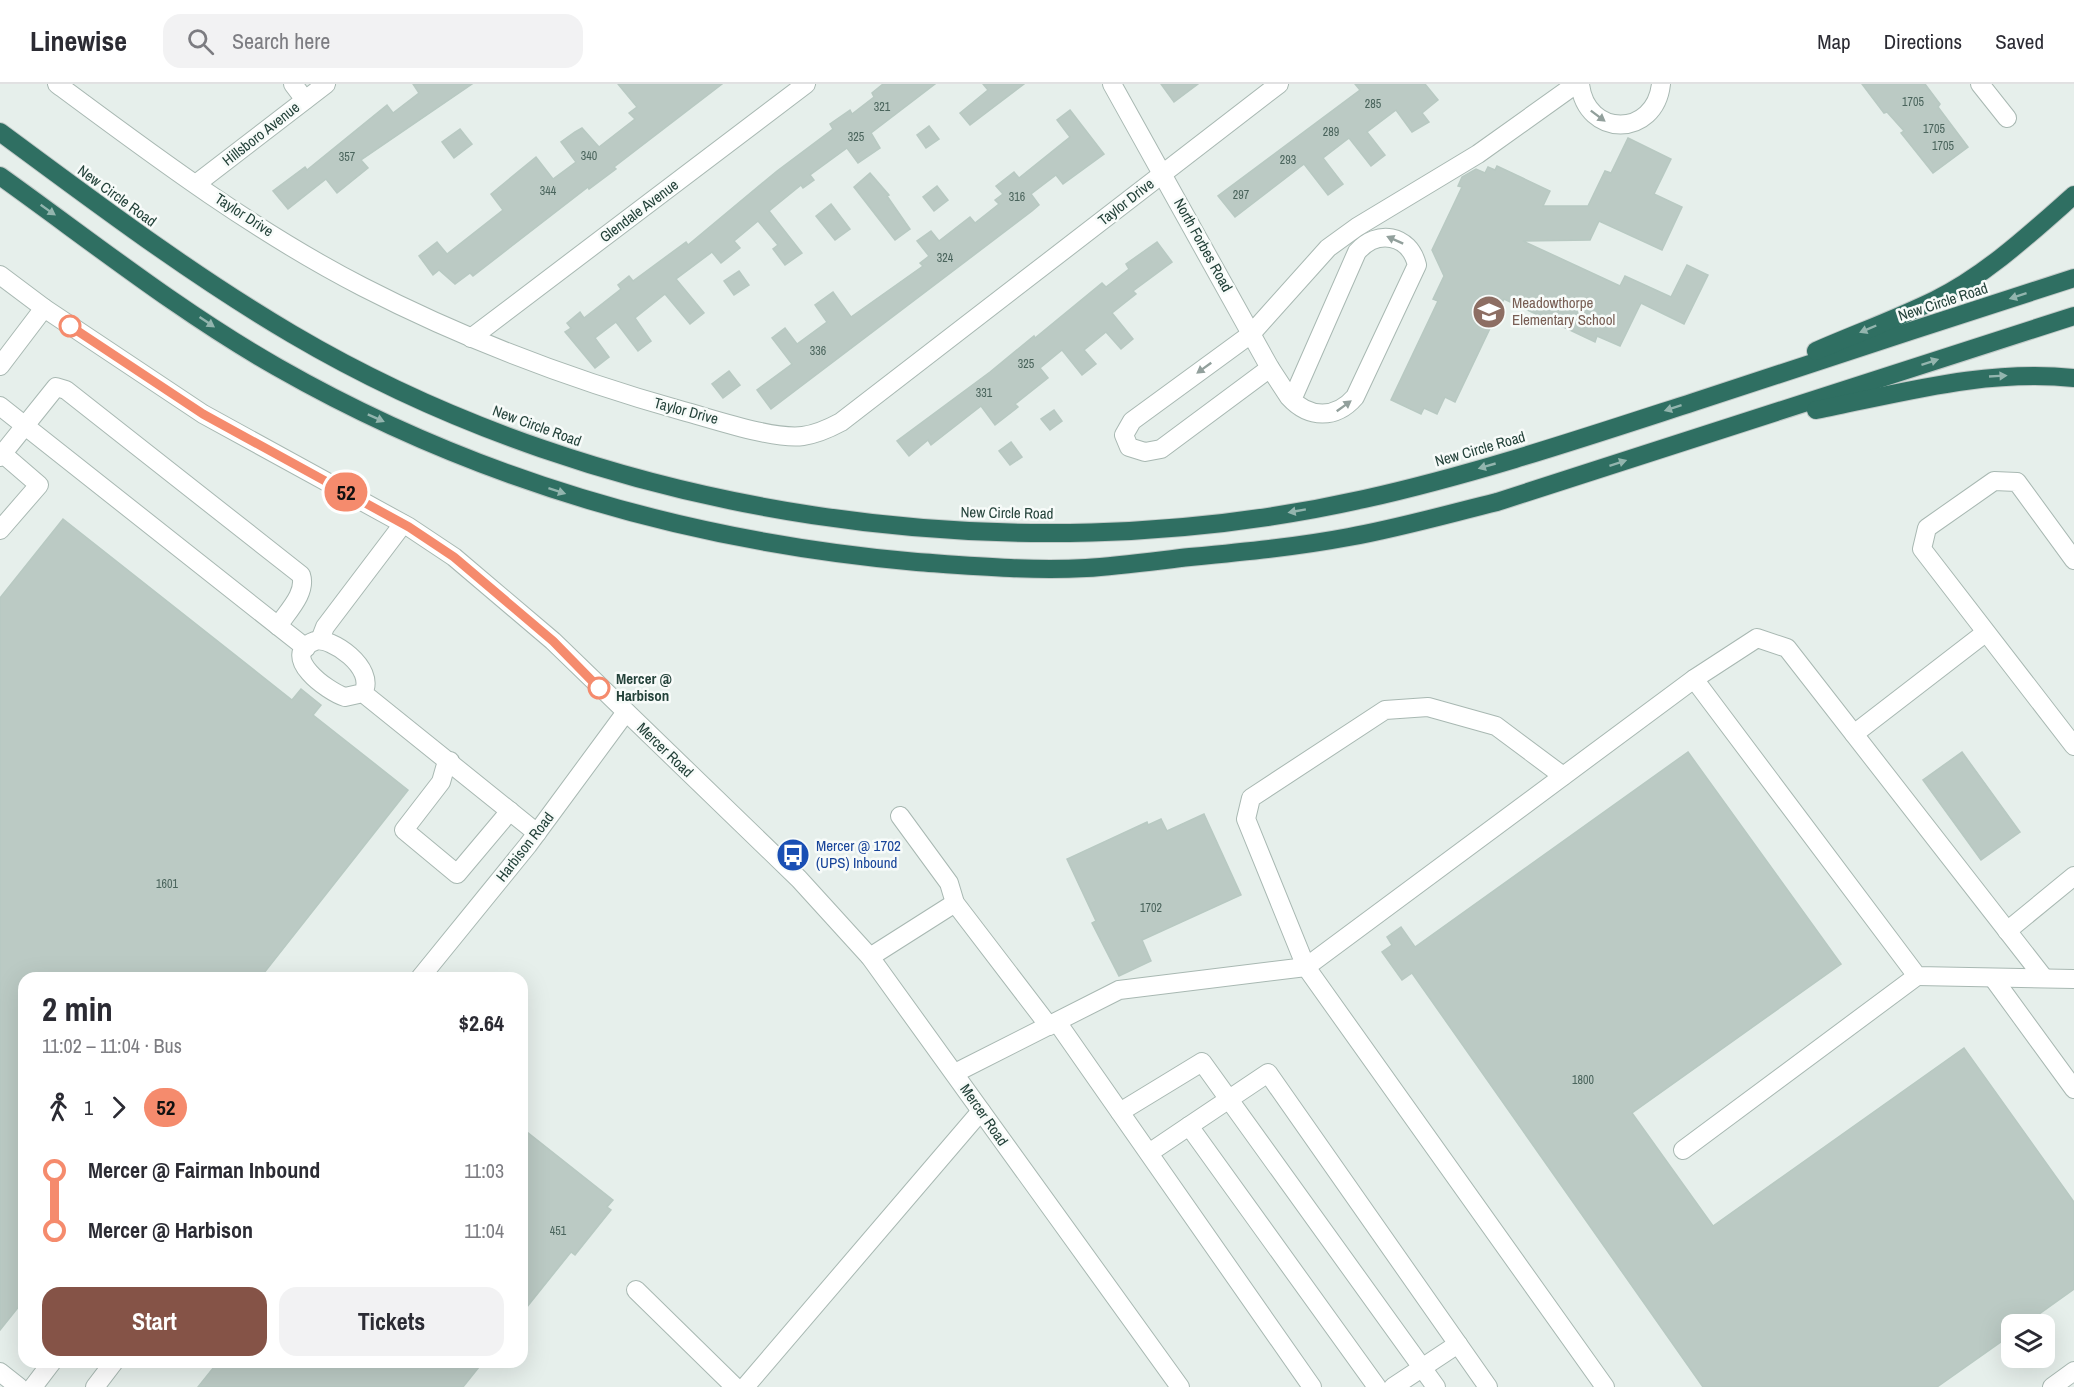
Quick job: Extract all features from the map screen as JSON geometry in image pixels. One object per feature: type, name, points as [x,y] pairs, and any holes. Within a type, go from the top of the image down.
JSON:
[{"type":"highway","name":"New Circle Road","points":[[0,132],[135,232],[290,334],[439,408],[508,436],[591,464],[740,503],[822,518],[997,533],[1180,528],[1362,500],[1418,486],[1711,396],[2074,278]]},
{"type":"highway","points":[[0,176],[206,322],[277,367],[367,414],[459,456],[641,517],[837,554],[987,568],[1085,568],[1285,547],[1408,524],[1497,502],[2074,316]]},
{"type":"highway","points":[[1711,396],[1935,300],[2010,250],[2074,195]]},
{"type":"highway","points":[[1735,427],[1978,377],[2020,375],[2074,378]]},
{"type":"street","name":"Taylor Drive","points":[[57,84],[196,184],[275,236],[360,286],[509,355],[603,389],[779,435],[801,437],[826,431],[841,422],[1279,84]]},
{"type":"street","points":[[293,84],[305,100]]},
{"type":"street","name":"Hillsboro Avenue","points":[[196,184],[326,84]]},
{"type":"street","name":"Glendale Avenue","points":[[471,338],[806,84]]},
{"type":"street","name":"North Forbes Road","points":[[1112,84],[1270,368],[1292,400]]},
{"type":"street","points":[[1270,368],[1161,449],[1144,452],[1129,447],[1124,435],[1132,422],[1251,334],[1328,248],[1357,226],[1478,154],[1576,84]]},
{"type":"street","points":[[1580,84],[1587,106],[1596,116],[1607,123],[1620,125],[1633,123],[1645,117],[1654,107],[1661,84]]},
{"type":"street","points":[[1980,84],[2007,118]]},
{"type":"street","points":[[1388,236],[1399,241],[1414,254],[1417,265],[1355,396],[1346,407],[1332,413],[1318,415],[1292,400],[1357,252],[1365,243],[1378,237],[1388,236]]},
{"type":"street","name":"Mercer Road","points":[[0,275],[44,308],[203,414],[403,524],[454,557],[497,592],[626,712],[799,879],[870,957],[956,1073],[1180,1387]]},
{"type":"street","points":[[0,366],[44,308]]},
{"type":"street","points":[[0,530],[39,484],[2,455],[56,387],[66,390],[301,575],[304,581],[299,595],[278,626]]},
{"type":"street","points":[[0,406],[278,626],[313,644],[332,644],[362,668],[367,683],[363,693]]},
{"type":"street","points":[[2074,560],[2017,482],[1994,481],[1927,528],[1922,549],[2074,747]]},
{"type":"street","points":[[363,693],[345,697],[323,685],[308,673],[302,664],[325,627],[403,524]]},
{"type":"street","points":[[1854,734],[1985,633]]},
{"type":"street","points":[[956,1073],[1119,990],[1306,967],[1694,680],[1757,639],[1787,648],[2044,978]]},
{"type":"street","points":[[1694,680],[1917,976]]},
{"type":"street","points":[[363,693],[537,833]]},
{"type":"street","points":[[1563,777],[1496,726],[1428,707],[1385,710],[1251,798],[1246,819],[1306,967],[1605,1387]]},
{"type":"street","name":"Harbison Road","points":[[425,972],[537,833],[626,712]]},
{"type":"street","points":[[450,761],[445,768],[441,782],[404,830],[457,874],[510,811]]},
{"type":"street","points":[[900,816],[949,883],[956,903],[1120,1112],[1312,1387]]},
{"type":"street","points":[[2007,931],[2074,876]]},
{"type":"street","points":[[870,957],[956,903]]},
{"type":"street","points":[[1683,1150],[1917,976],[2074,979]]},
{"type":"street","points":[[1993,978],[2074,1089]]},
{"type":"street","points":[[1120,1112],[1202,1062],[1436,1387]]},
{"type":"street","points":[[1149,1153],[1268,1073],[1488,1387]]},
{"type":"street","points":[[745,1387],[981,1111]]},
{"type":"street","points":[[1189,1126],[1377,1387]]},
{"type":"street","points":[[636,1290],[735,1387]]},
{"type":"street","points":[[1393,1387],[1458,1344]]},
{"type":"street","points":[[33,1387],[47,1368]]},
{"type":"street","points":[[95,1387],[109,1368]]},
{"type":"street","points":[[2052,1387],[2074,1371]]},
{"type":"street","points":[[0,1372],[19,1387]]},
{"type":"building","points":[[413,84],[472,84],[361,160],[368,168],[337,193],[326,179],[288,209],[273,191],[305,167],[307,170],[387,105],[393,113],[419,93]]},
{"type":"building","points":[[618,84],[722,84],[614,167],[616,169],[589,189],[588,187],[473,276],[470,273],[455,284],[439,270],[433,275],[419,256],[437,242],[447,254],[503,210],[491,194],[536,157],[553,179],[576,162],[561,142],[582,128],[599,147],[635,119],[629,113],[637,107]]},
{"type":"building","points":[[883,84],[935,84],[871,133],[880,148],[858,163],[847,148],[810,175],[814,180],[803,188],[801,185],[769,211],[802,253],[785,265],[773,249],[778,245],[758,221],[734,241],[740,248],[721,263],[712,252],[676,279],[704,313],[690,324],[665,294],[635,318],[651,341],[638,351],[616,322],[595,338],[609,357],[595,368],[565,332],[571,328],[567,323],[580,312],[584,318],[621,289],[618,285],[629,276],[633,281],[686,242],[688,245],[777,171],[833,129],[830,124],[850,110],[852,114],[874,97],[872,93]]},
{"type":"building","points":[[983,84],[1024,84],[970,125],[960,113],[988,90]]},
{"type":"building","points":[[1161,84],[1198,84],[1174,102]]},
{"type":"building","points":[[1355,84],[1425,84],[1438,100],[1422,113],[1429,122],[1412,132],[1396,110],[1367,132],[1385,155],[1371,166],[1349,138],[1323,158],[1343,184],[1328,195],[1304,164],[1235,217],[1218,196],[1360,90]]},
{"type":"building","points":[[1862,84],[1925,84],[1940,104],[1938,107],[1968,147],[1933,173],[1901,133],[1904,131],[1887,112],[1884,113]]},
{"type":"building","points":[[1070,110],[1104,154],[1063,184],[1056,175],[1031,194],[1039,205],[1032,211],[771,409],[757,390],[792,364],[772,338],[785,328],[797,344],[827,322],[815,305],[833,292],[851,317],[923,266],[920,263],[929,256],[917,241],[931,231],[939,241],[970,217],[975,223],[999,204],[995,200],[1003,194],[996,186],[1014,172],[1019,178],[1070,137],[1057,120]]},
{"type":"building","points":[[929,126],[939,139],[926,148],[917,135]]},
{"type":"building","points":[[460,129],[472,144],[454,158],[442,142]]},
{"type":"building","points":[[1628,138],[1671,159],[1654,194],[1682,207],[1662,250],[1599,221],[1590,240],[1523,241],[1620,286],[1625,276],[1671,297],[1687,265],[1708,275],[1684,324],[1641,303],[1620,346],[1597,336],[1595,342],[1504,299],[1455,402],[1445,397],[1437,414],[1424,408],[1421,414],[1391,400],[1438,301],[1433,299],[1444,276],[1432,250],[1462,187],[1458,186],[1462,177],[1476,169],[1485,173],[1488,167],[1495,170],[1497,166],[1550,191],[1543,206],[1588,206],[1605,171],[1611,173]]},
{"type":"building","points":[[870,173],[889,195],[887,196],[910,229],[895,240],[854,187]]},
{"type":"building","points":[[937,186],[948,200],[934,211],[923,197]]},
{"type":"building","points":[[831,204],[850,229],[835,240],[816,216]]},
{"type":"building","points":[[1157,242],[1172,262],[1133,291],[1136,294],[1112,313],[1133,339],[1121,349],[1106,332],[1084,350],[1096,364],[1082,375],[1062,350],[1040,368],[1048,378],[1015,404],[1018,407],[995,425],[981,406],[931,445],[928,440],[909,456],[897,441],[990,372],[1034,336],[1035,338],[1102,283],[1106,287],[1129,269],[1126,264]]},
{"type":"building","points":[[739,271],[749,285],[734,295],[724,281]]},
{"type":"building","points":[[729,371],[740,385],[723,398],[712,384]]},
{"type":"building","points":[[1054,410],[1062,421],[1050,430],[1041,419]]},
{"type":"building","points":[[1011,442],[1022,457],[1010,465],[999,451]]},
{"type":"building","points":[[63,519],[292,700],[301,689],[321,705],[313,715],[408,790],[265,972],[18,972],[18,1308],[0,1330],[0,598]]},
{"type":"building","points":[[1688,752],[1841,964],[1632,1113],[1713,1226],[1964,1048],[2074,1202],[2074,1289],[2039,1314],[2001,1314],[2001,1342],[1937,1387],[1703,1387],[1412,973],[1402,980],[1382,952],[1392,945],[1387,937],[1401,927],[1415,947]]},
{"type":"building","points":[[1962,752],[2020,832],[1981,860],[1923,780]]},
{"type":"building","points":[[1204,814],[1241,895],[1142,940],[1151,961],[1119,976],[1092,923],[1096,921],[1067,859],[1147,822],[1148,825],[1161,819],[1167,831]]},
{"type":"building","points":[[528,1133],[613,1200],[607,1207],[611,1210],[575,1255],[571,1252],[528,1306]]},
{"type":"building","points":[[213,1368],[478,1368],[463,1387],[198,1387]]},
{"type":"bus line","name":"52","points":[[70,326],[203,414],[409,527],[454,557],[553,641],[599,688]]},
{"type":"place","name":"Meadowthorpe Elementary School","points":[[1489,312]]},
{"type":"place","name":"Mercer @ Harbison","points":[[599,688]]},
{"type":"place","name":"Mercer @ 1702 (UPS) Inbound","points":[[793,855]]}]
